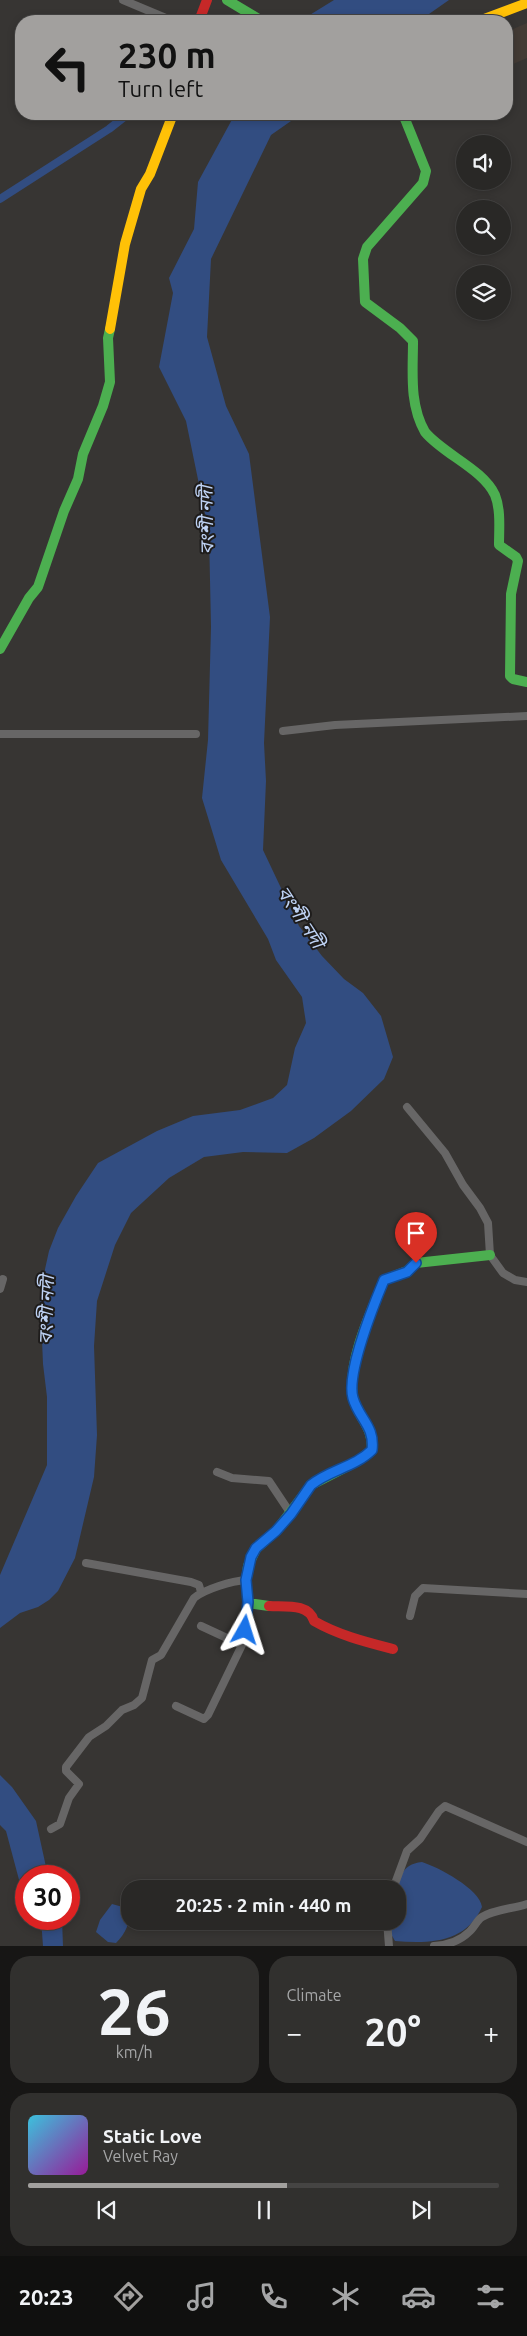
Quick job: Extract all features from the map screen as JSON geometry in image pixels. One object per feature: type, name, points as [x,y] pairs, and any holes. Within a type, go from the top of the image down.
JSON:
[{"type":"street","points":[[123,0],[159,15]]},
{"type":"street","points":[[201,15],[207,0]]},
{"type":"street","points":[[234,0],[254,15]]},
{"type":"street","points":[[492,15],[527,3]]},
{"type":"street","points":[[0,649],[29,598],[38,586],[64,511],[78,480],[83,454],[110,382],[108,338],[125,244],[141,189],[150,174],[171,120]]},
{"type":"street","points":[[405,120],[426,171],[423,183],[367,247],[363,260],[365,302],[369,307],[400,328],[413,341],[413,382],[416,408],[425,432],[494,489],[499,504],[498,545],[516,557],[518,561],[511,594],[510,676],[513,679],[527,682]]},
{"type":"street","points":[[283,731],[336,725],[527,716]]},
{"type":"street","points":[[0,734],[196,734]]},
{"type":"street","points":[[407,1107],[446,1153],[463,1185],[480,1208],[488,1223],[490,1255],[503,1273],[516,1280],[527,1282]]},
{"type":"street","points":[[176,1706],[204,1719],[242,1645],[248,1602],[246,1580],[248,1566],[256,1548],[276,1531],[291,1514],[311,1485],[318,1479],[365,1457],[372,1450],[374,1440],[353,1398],[352,1381],[363,1338],[384,1280],[407,1272],[416,1263],[490,1255]]},
{"type":"street","points":[[0,1289],[3,1279]]},
{"type":"street","points":[[217,1472],[232,1478],[269,1482],[291,1514]]},
{"type":"street","points":[[86,1563],[191,1582],[199,1585],[202,1592]]},
{"type":"street","points":[[51,1829],[60,1824],[68,1798],[79,1784],[66,1771],[66,1768],[89,1737],[106,1726],[122,1710],[134,1705],[142,1698],[152,1660],[161,1655],[194,1598],[202,1592],[235,1581],[246,1580]]},
{"type":"street","points":[[410,1616],[415,1596],[423,1588],[527,1594]]},
{"type":"street","points":[[248,1602],[306,1609],[312,1614],[314,1621],[326,1628],[393,1649]]},
{"type":"street","points":[[201,1626],[242,1645]]},
{"type":"street","points":[[396,1880],[407,1851],[420,1839],[439,1811],[445,1806],[527,1842]]},
{"type":"street","points":[[434,1946],[447,1945],[457,1941],[469,1932],[481,1918],[497,1911],[527,1904]]},
{"type":"street","points":[[388,1930],[389,1946]]},
{"type":"shaded area","points":[[527,23],[527,58],[513,64],[513,29]]},
{"type":"water","points":[[334,0],[449,0],[428,15],[310,15]]},
{"type":"water","name":"বংশী নদী","points":[[232,120],[292,120],[271,135],[211,259],[207,337],[226,406],[249,454],[270,617],[264,743],[266,781],[263,850],[299,926],[322,956],[344,979],[363,993],[381,1016],[393,1057],[384,1079],[351,1111],[314,1138],[287,1153],[243,1152],[204,1157],[169,1178],[131,1213],[115,1245],[97,1301],[94,1346],[97,1435],[94,1477],[75,1558],[58,1591],[49,1600],[38,1607],[20,1613],[0,1628],[0,1575],[47,1465],[47,1397],[43,1364],[40,1292],[49,1251],[58,1228],[98,1163],[157,1131],[193,1116],[240,1110],[273,1098],[287,1085],[295,1048],[306,1023],[302,997],[276,960],[268,939],[221,860],[202,798],[208,740],[211,627],[209,533],[186,421],[159,367],[173,293],[169,278],[194,229],[198,182]]},
{"type":"water","points":[[0,1775],[12,1787],[36,1821],[46,1865],[15,1865],[6,1831],[0,1825]]},
{"type":"water","points":[[422,1862],[438,1869],[466,1886],[480,1900],[482,1907],[475,1919],[466,1928],[445,1939],[421,1942],[395,1941],[391,1934],[391,1930],[406,1930],[406,1880],[400,1880],[405,1869],[412,1864]]},
{"type":"water","points":[[112,1904],[121,1906],[121,1930],[126,1930],[116,1943],[108,1942],[96,1932],[100,1920]]},
{"type":"water","points":[[42,1930],[62,1930],[63,1946],[43,1946]]},
{"type":"waterway","points":[[0,199],[120,120]]},
{"type":"traffic: fast","points":[[227,0],[252,15]]},
{"type":"traffic: fast","points":[[405,120],[426,171],[423,183],[367,247],[363,259],[365,302],[400,328],[413,341],[414,399],[416,410],[425,432],[482,477],[495,495],[499,513],[499,545],[516,557],[518,561],[511,594],[510,676],[513,679],[527,682]]},
{"type":"traffic: fast","points":[[0,649],[29,598],[38,587],[64,511],[78,479],[83,454],[103,406],[110,382],[108,338],[110,329]]},
{"type":"traffic: fast","points":[[269,1606],[248,1603],[246,1580],[248,1566],[256,1549],[276,1531],[311,1485],[358,1461],[372,1450],[370,1434],[357,1410],[353,1396],[353,1368],[361,1337],[384,1280],[407,1271],[416,1263],[490,1255]]},
{"type":"traffic: slow","points":[[495,15],[527,3]]},
{"type":"traffic: slow","points":[[110,329],[125,244],[141,189],[150,174],[171,120]]},
{"type":"traffic: jam","points":[[201,15],[207,0]]},
{"type":"traffic: jam","points":[[269,1606],[289,1606],[302,1609],[307,1611],[314,1621],[342,1634],[393,1649]]},
{"type":"route","points":[[245,1630],[248,1602],[246,1580],[248,1566],[256,1548],[276,1531],[291,1514],[311,1485],[318,1479],[365,1457],[372,1450],[374,1440],[353,1398],[352,1381],[363,1338],[384,1280],[407,1272],[416,1263]]}]
